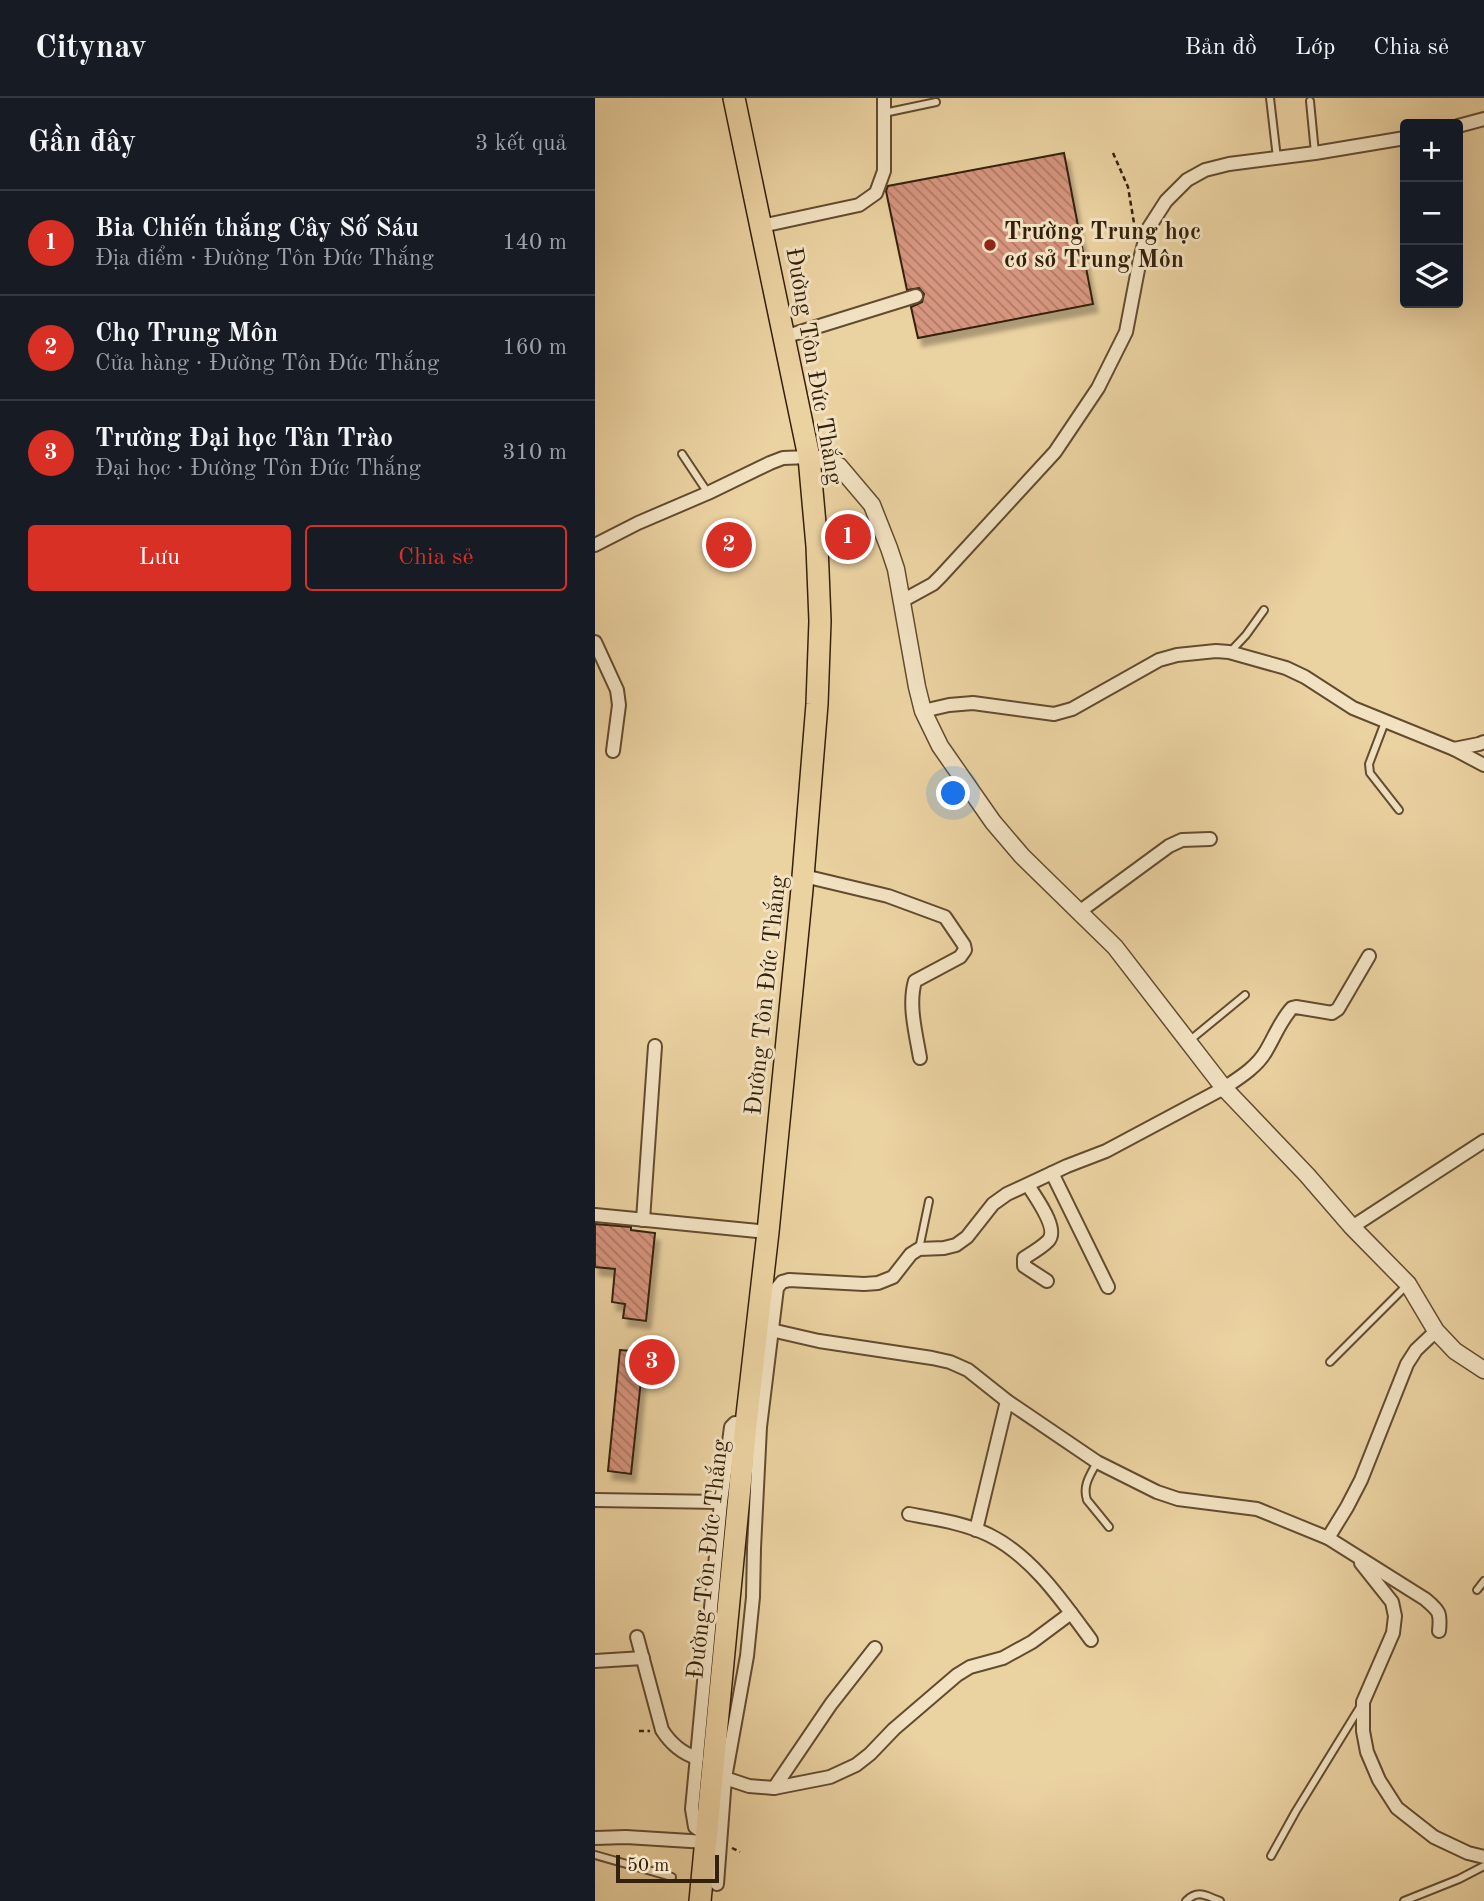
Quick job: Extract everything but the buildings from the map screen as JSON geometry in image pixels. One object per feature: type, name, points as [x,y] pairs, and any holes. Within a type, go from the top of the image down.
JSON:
[{"type":"highway","name":"Đường Tôn Đức Thắng","points":[[700,1901],[706,1838],[719,1776],[753,1425],[768,1232],[804,876],[817,704],[820,621],[809,457],[734,98]]},
{"type":"street","points":[[762,226],[859,205],[876,193],[884,171],[884,98]]},
{"type":"street","points":[[1463,125],[1484,119]]},
{"type":"street","points":[[902,601],[933,584],[1055,452],[1098,388],[1126,331],[1148,229],[1166,201],[1187,180],[1205,170],[1229,164],[1400,139]]},
{"type":"street","points":[[784,337],[916,296]]},
{"type":"street","points":[[595,545],[783,458],[809,457],[839,466],[872,505],[889,548],[896,569],[923,711],[940,746],[993,822],[1022,856],[1115,947],[1224,1088],[1408,1284],[1436,1331],[1455,1350],[1484,1370]]},
{"type":"street","points":[[595,642],[617,690],[619,705],[613,751]]},
{"type":"street","points":[[923,711],[973,703],[1054,714],[1072,709],[1159,660],[1177,655],[1230,652],[1295,673],[1353,708],[1454,749],[1484,765]]},
{"type":"street","points":[[1454,749],[1484,742]]},
{"type":"street","points":[[1079,912],[1169,846],[1182,840],[1210,839]]},
{"type":"street","points":[[804,876],[888,896],[945,917],[964,945],[965,950],[960,957],[915,981],[913,1009],[920,1058]]},
{"type":"street","points":[[717,1884],[719,1776],[747,1656],[743,1630],[753,1597],[753,1425],[777,1288],[782,1282],[789,1280],[879,1283],[893,1277],[911,1254],[919,1249],[957,1245],[967,1237],[992,1204],[1007,1194],[1106,1150],[1224,1088],[1259,1061],[1292,1008],[1332,1013],[1338,1009],[1369,956]]},
{"type":"street","points":[[643,1220],[655,1046]]},
{"type":"street","points":[[1352,1227],[1484,1141]]},
{"type":"street","points":[[1052,1173],[1108,1287]]},
{"type":"street","points":[[1027,1185],[1048,1220],[1052,1236],[1024,1258],[1024,1266],[1047,1281]]},
{"type":"street","points":[[595,1205],[599,1215],[768,1232]]},
{"type":"street","points":[[771,1330],[819,1341],[932,1357],[968,1370],[1007,1401],[1097,1462],[1157,1492],[1178,1499],[1257,1509],[1328,1538],[1425,1599],[1438,1610],[1439,1631]]},
{"type":"street","points":[[1328,1538],[1361,1480],[1407,1364],[1416,1350],[1436,1331]]},
{"type":"street","points":[[976,1530],[1007,1401]]},
{"type":"street","points":[[706,1838],[695,1827],[693,1820],[697,1758],[713,1626],[721,1502],[731,1427],[735,1423],[753,1425]]},
{"type":"street","points":[[595,1500],[721,1502]]},
{"type":"street","points":[[909,1514],[963,1525],[989,1535],[1017,1554],[1071,1613],[1091,1640]]},
{"type":"street","points":[[1357,1557],[1392,1602],[1395,1616],[1393,1633],[1363,1702],[1363,1731],[1367,1752],[1378,1780],[1397,1808],[1434,1837],[1468,1853],[1484,1857]]},
{"type":"street","points":[[719,1776],[749,1786],[774,1787],[831,1777],[856,1765],[870,1754],[894,1729],[957,1675],[970,1667],[1003,1658],[1032,1642],[1071,1613]]},
{"type":"street","points":[[637,1636],[662,1730],[671,1743],[697,1758]]},
{"type":"street","points":[[774,1787],[831,1704],[875,1648]]},
{"type":"street","points":[[595,1661],[643,1658]]},
{"type":"street","points":[[597,1842],[626,1837],[706,1838]]},
{"type":"lane","points":[[1270,98],[1277,158]]},
{"type":"lane","points":[[1310,101],[1315,153]]},
{"type":"lane","points":[[884,113],[936,102]]},
{"type":"lane","points":[[682,454],[708,493]]},
{"type":"lane","points":[[1230,652],[1264,610]]},
{"type":"lane","points":[[1385,722],[1369,764],[1370,773],[1399,810]]},
{"type":"lane","points":[[1188,1042],[1245,995]]},
{"type":"lane","points":[[919,1249],[929,1201]]},
{"type":"lane","points":[[1330,1362],[1408,1284]]},
{"type":"lane","points":[[1097,1462],[1086,1483],[1085,1494],[1109,1527]]},
{"type":"lane","points":[[1477,1590],[1484,1581]]},
{"type":"lane","points":[[1271,1856],[1363,1702]]},
{"type":"lane","points":[[595,1855],[672,1877]]},
{"type":"lane","points":[[1404,1901],[1484,1866]]},
{"type":"lane","points":[[1187,1901],[1192,1894],[1220,1901]]},
{"type":"path","points":[[1113,153],[1128,187],[1140,260]]},
{"type":"place","name":"Trường Trung học cơ sở Trung Môn","points":[[990,245]]},
{"type":"place","name":"Bia Chiến thắng Cây Số Sáu","points":[[848,537]]},
{"type":"place","name":"Chọ Trung Môn","points":[[729,545]]},
{"type":"place","name":"Trường Đại học Tân Trào","points":[[652,1362]]}]
